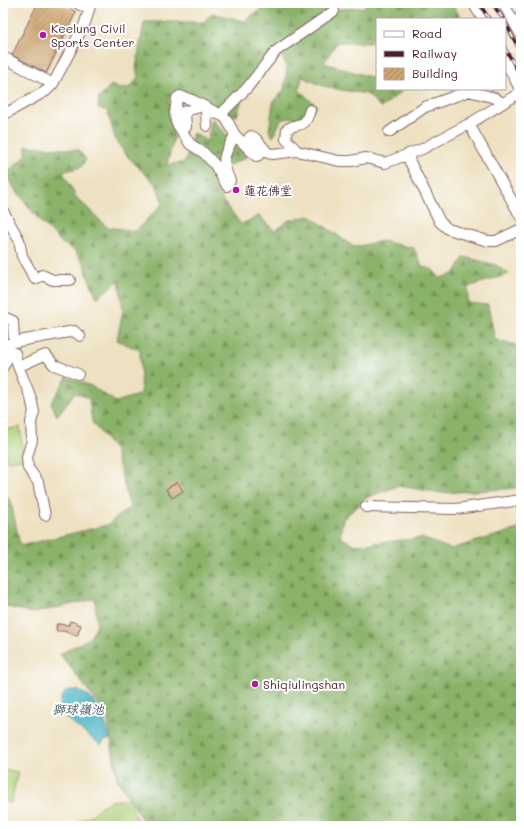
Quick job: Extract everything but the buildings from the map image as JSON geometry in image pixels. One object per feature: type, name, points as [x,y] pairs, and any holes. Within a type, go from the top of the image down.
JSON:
[{"type":"street","points":[[3,116],[46,91],[53,84],[85,22],[90,6],[77,3]]},
{"type":"street","points":[[473,3],[482,18]]},
{"type":"street","points":[[503,3],[521,35]]},
{"type":"street","points":[[223,116],[224,111],[247,88],[276,51],[334,11]]},
{"type":"street","points":[[3,57],[53,84]]},
{"type":"street","points":[[235,135],[224,157],[226,172],[230,181],[227,186],[215,165],[204,153],[190,144],[176,122],[175,113],[177,98],[180,96],[192,100],[223,116],[227,120],[235,135],[256,156],[259,155],[259,152],[250,142],[249,138],[251,136],[255,138],[268,153],[272,154],[297,151],[339,161],[351,161],[366,158],[385,163],[422,149],[469,124],[521,92],[506,62]]},
{"type":"street","points":[[389,132],[425,107],[469,91],[495,98],[502,103]]},
{"type":"street","points":[[186,127],[185,111],[204,106]]},
{"type":"street","points":[[297,151],[286,139],[287,129],[302,124],[307,120],[310,110]]},
{"type":"street","points":[[207,126],[206,113],[209,111],[223,116]]},
{"type":"street","points":[[469,124],[521,218]]},
{"type":"street","points":[[408,154],[410,162],[440,222],[448,229],[496,241],[521,229]]},
{"type":"street","points":[[3,211],[19,240],[22,256],[34,279],[42,275],[53,280],[70,280]]},
{"type":"street","points":[[6,318],[13,321],[14,342]]},
{"type":"street","points":[[3,350],[4,345],[14,342],[74,331],[80,336]]},
{"type":"street","points":[[3,366],[11,352],[15,353],[18,366],[31,398],[34,412],[31,422],[32,440],[27,456],[28,468],[38,482],[44,515]]},
{"type":"street","points":[[18,366],[30,362],[34,358],[46,355],[54,366],[78,374]]},
{"type":"street","points":[[366,507],[456,509],[521,500]]},
{"type":"shaded area","points":[[521,51],[521,80],[508,57]]},
{"type":"green space","points":[[270,3],[334,3],[332,10],[365,7],[367,3],[451,3],[461,18],[446,18],[445,16],[435,14],[418,18],[376,18],[376,40],[369,43],[337,42],[324,63],[376,79],[376,90],[402,91],[381,108],[367,94],[323,86],[302,77],[299,90],[317,106],[300,122],[294,117],[281,120],[273,137],[269,131],[273,102],[284,90],[287,68],[281,54],[242,99],[237,116],[177,93],[169,101],[174,137],[167,165],[185,162],[193,133],[207,141],[212,119],[247,157],[217,171],[222,200],[241,224],[259,216],[275,231],[289,220],[310,216],[354,247],[382,241],[414,248],[422,266],[433,270],[440,278],[454,274],[464,257],[496,265],[509,274],[468,287],[468,303],[488,305],[495,340],[521,346],[521,488],[442,493],[398,486],[368,497],[343,519],[340,537],[355,545],[422,538],[451,549],[521,528],[521,826],[146,826],[117,779],[107,715],[60,654],[90,638],[97,625],[95,599],[34,613],[3,606],[3,492],[11,501],[20,546],[107,525],[130,507],[115,451],[92,422],[89,398],[75,393],[57,416],[51,403],[67,377],[91,386],[116,402],[141,394],[140,351],[117,340],[123,310],[119,280],[97,298],[87,275],[86,266],[73,249],[62,243],[40,221],[14,188],[6,173],[26,156],[26,146],[78,150],[86,159],[81,167],[63,172],[76,197],[107,227],[136,231],[163,203],[156,185],[128,157],[116,141],[107,111],[98,108],[99,98],[111,85],[120,89],[131,87],[138,77],[136,68],[144,22],[203,22],[212,13],[244,21]]},
{"type":"green space","points":[[20,427],[24,459],[7,461],[3,430]]},
{"type":"green space","points":[[3,769],[18,772],[11,803],[3,801]]},
{"type":"green space","points":[[128,799],[140,826],[70,826],[92,815],[101,806],[111,801]]},
{"type":"water","name":"獅球嶺池","points":[[69,690],[77,690],[89,696],[102,713],[110,738],[109,740],[105,740],[101,745],[64,717],[60,705],[61,698],[65,692]]},
{"type":"railway","points":[[479,3],[488,18]]},
{"type":"railway","points":[[492,3],[502,18]]},
{"type":"railway","points":[[506,24],[521,53]]},
{"type":"railway","points":[[506,50],[521,77]]},
{"type":"place","name":"Keelung Civil Sports Center","points":[[43,35]]},
{"type":"place","name":"蓮花佛堂","points":[[236,190]]},
{"type":"place","name":"Shiqiulingshan","points":[[255,684]]}]
